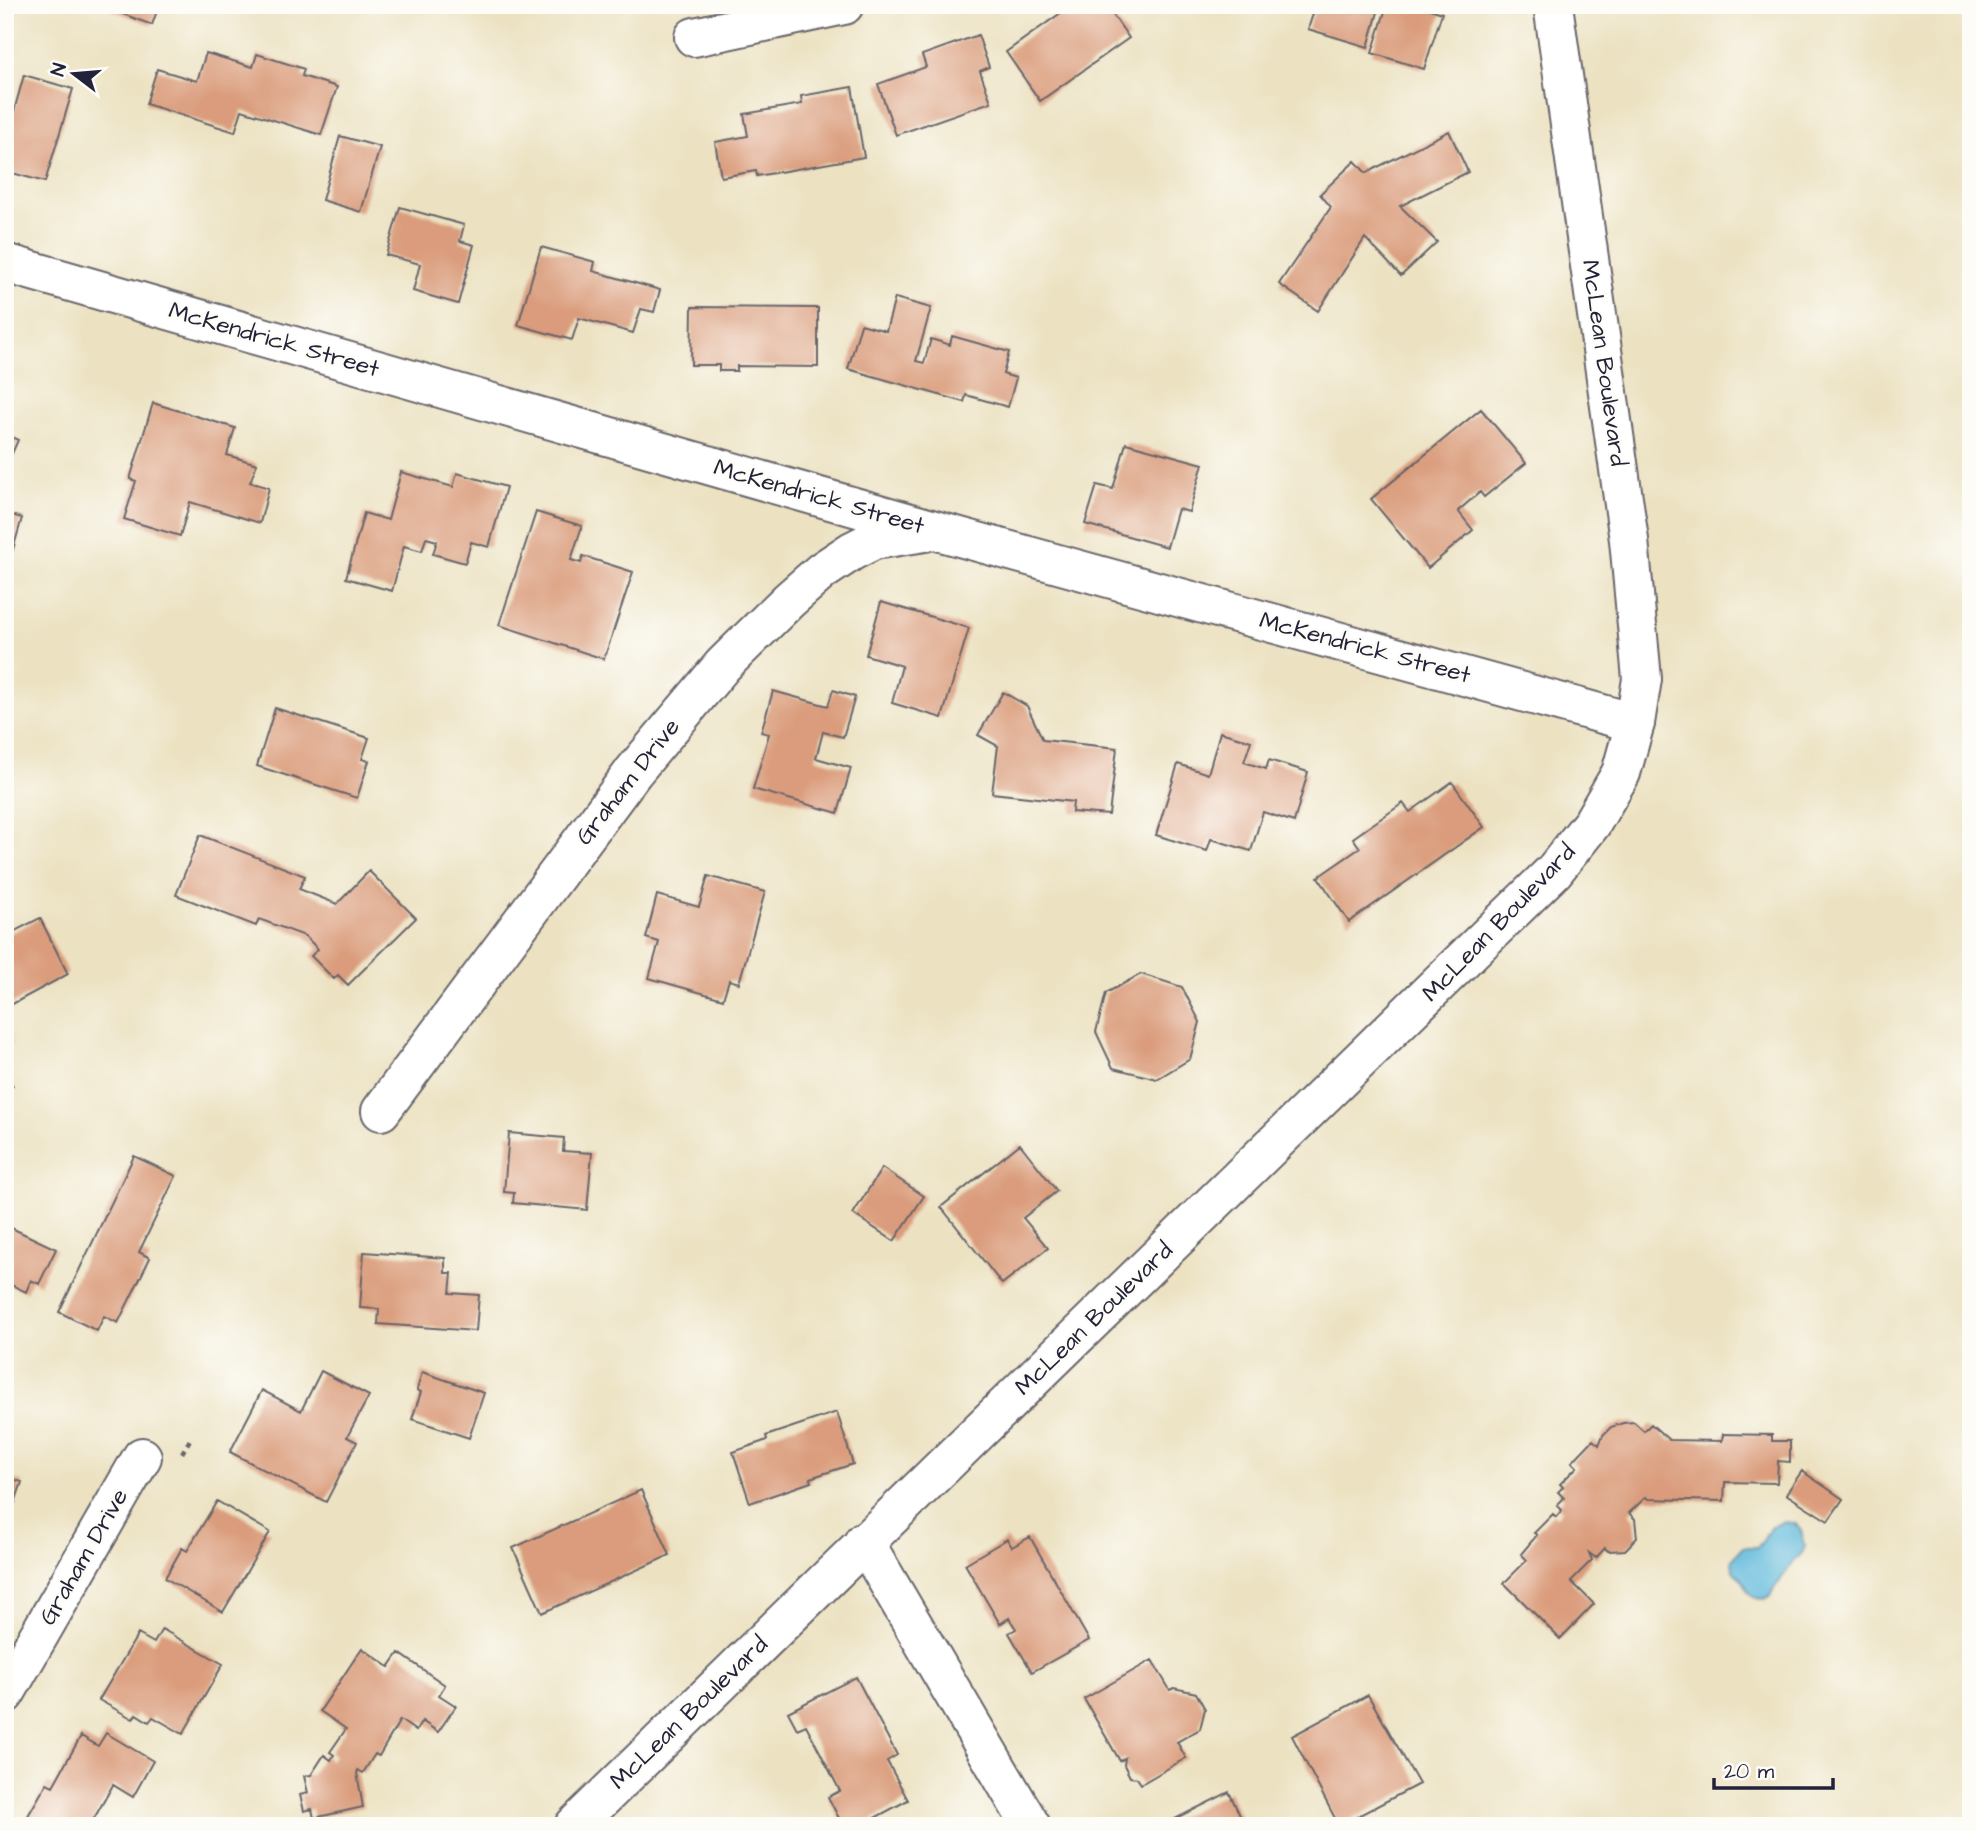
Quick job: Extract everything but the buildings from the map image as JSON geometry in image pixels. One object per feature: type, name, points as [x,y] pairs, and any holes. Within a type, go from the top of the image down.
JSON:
[{"type":"street","points":[[694,37],[844,5]]},
{"type":"street","name":"McLean Boulevard","points":[[574,1826],[1554,871],[1592,823],[1621,773],[1635,723],[1642,679],[1629,540],[1553,5]]},
{"type":"street","name":"McKendrick Street","points":[[5,263],[938,531],[1635,723]]},
{"type":"street","name":"Graham Drive","points":[[381,1111],[634,771],[723,664],[822,571],[852,551],[874,540],[938,531]]},
{"type":"street","name":"Graham Drive","points":[[9,1680],[142,1457]]},
{"type":"street","points":[[864,1541],[1031,1826]]},
{"type":"water","points":[[1786,1522],[1796,1524],[1801,1530],[1805,1546],[1771,1595],[1764,1599],[1756,1598],[1748,1591],[1742,1578],[1733,1571],[1732,1559],[1743,1547],[1757,1547],[1771,1526]]}]
